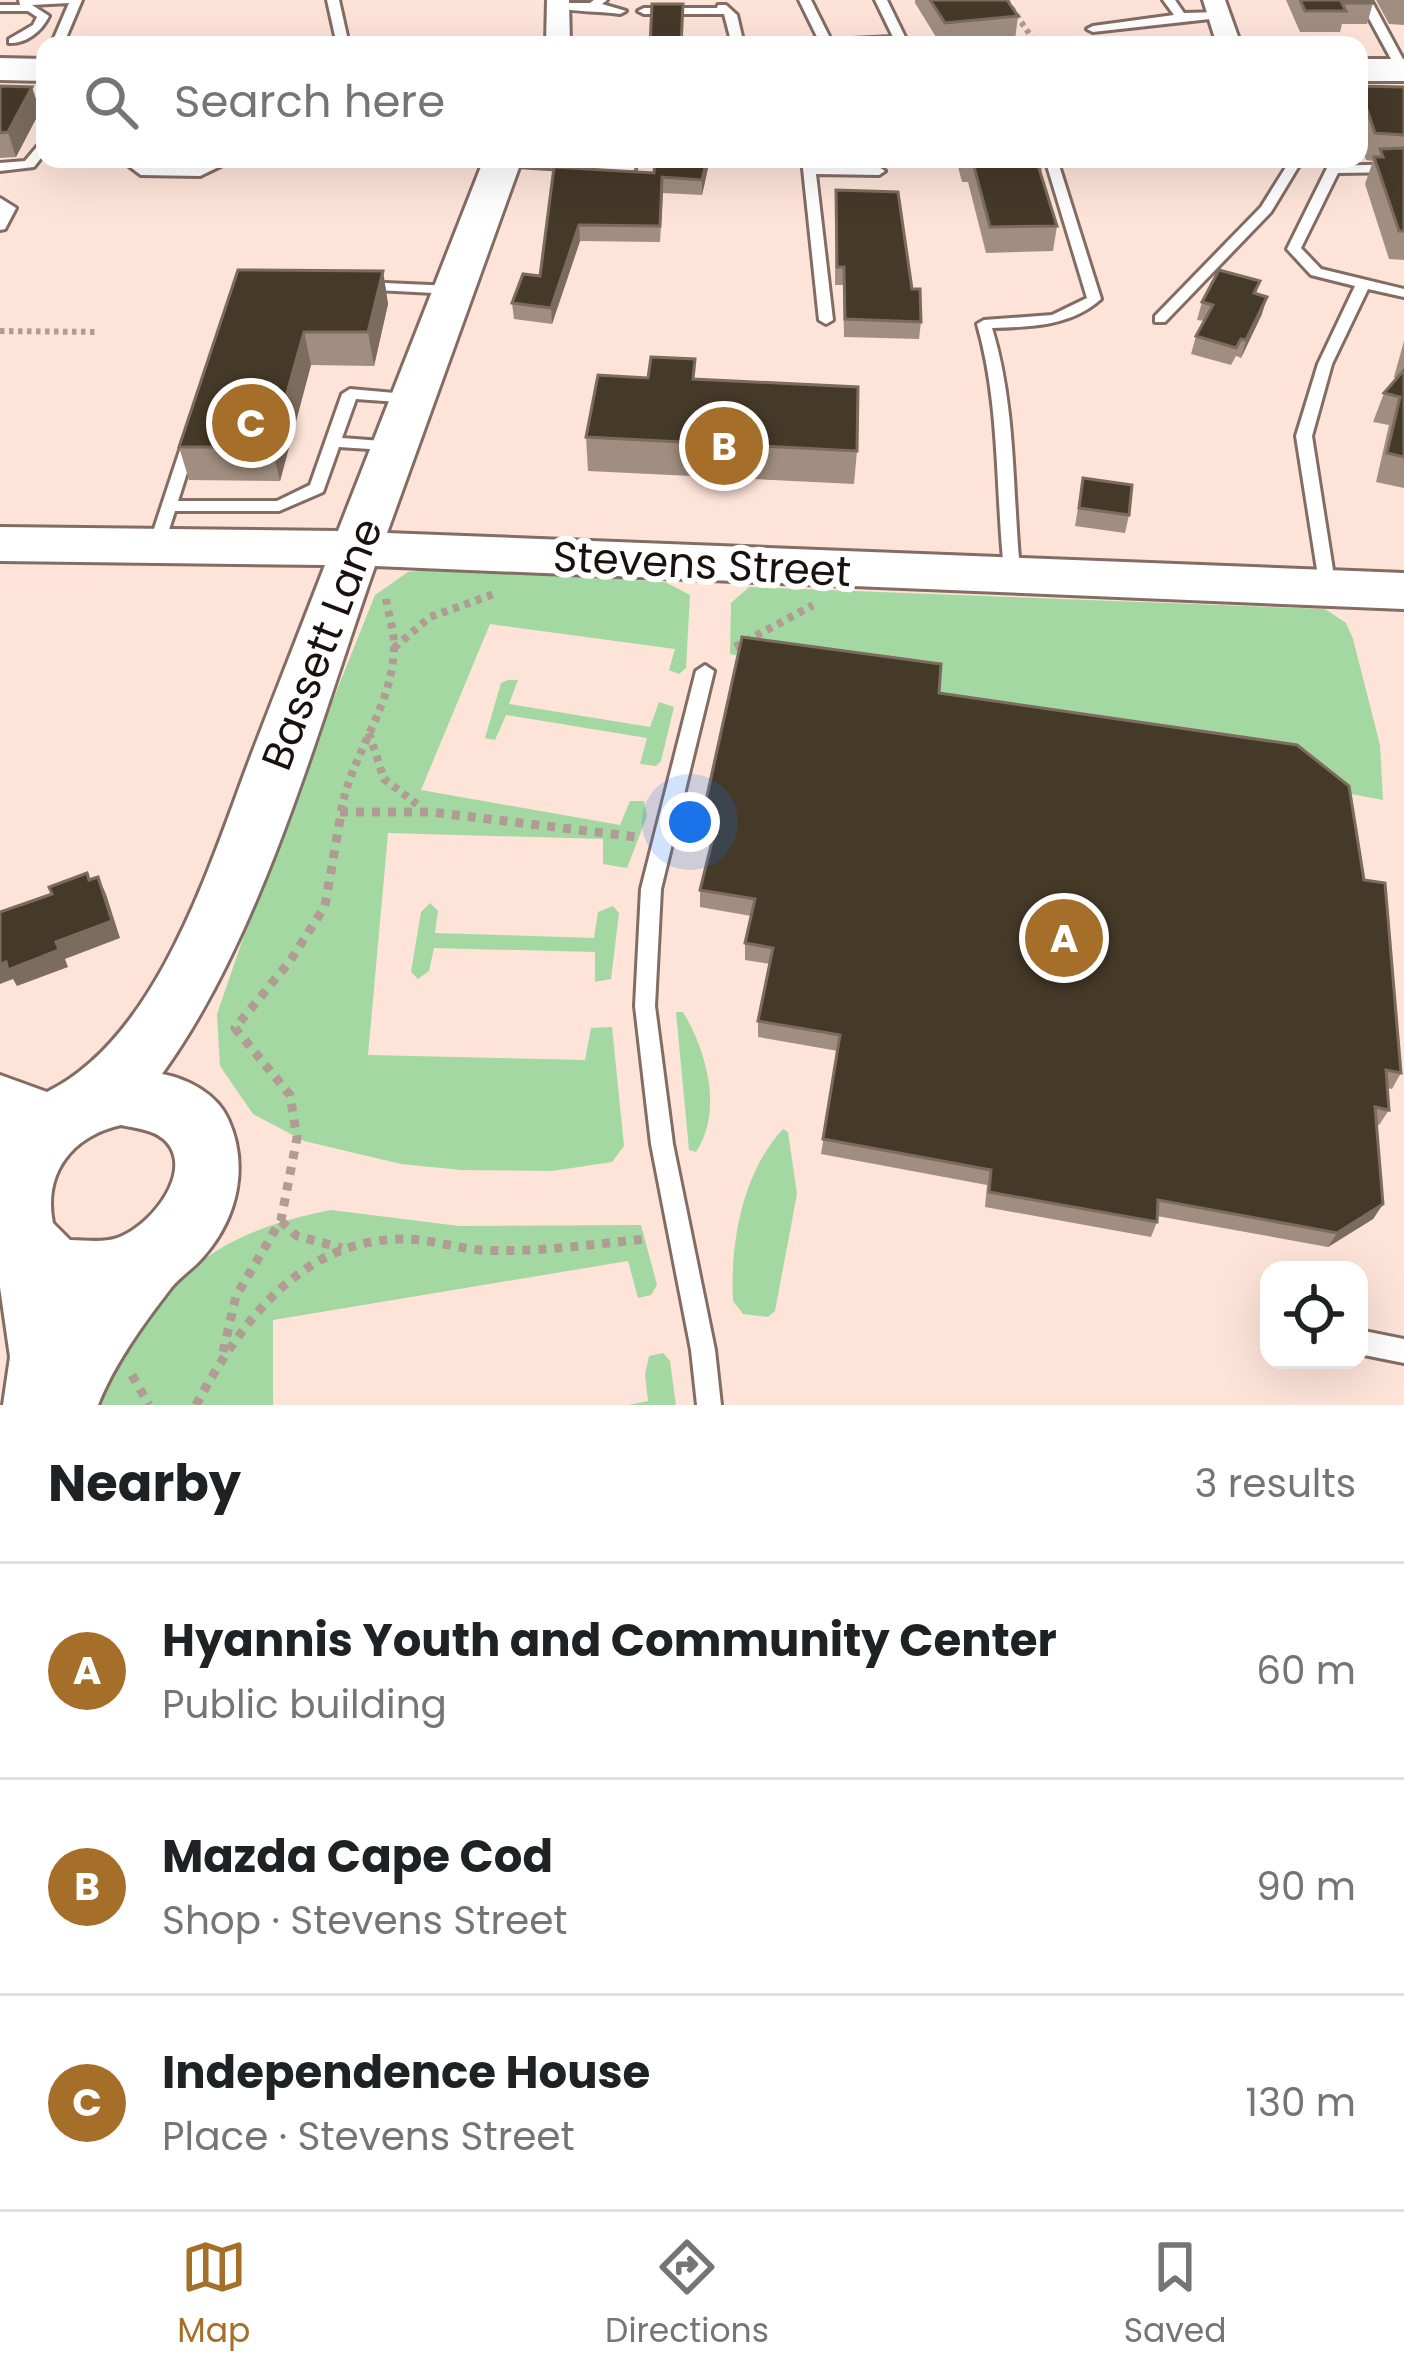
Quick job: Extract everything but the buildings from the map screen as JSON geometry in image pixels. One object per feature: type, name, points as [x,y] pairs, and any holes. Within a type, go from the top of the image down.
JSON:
[{"type":"street","points":[[558,3],[558,36]]},
{"type":"street","points":[[4,50],[36,66]]},
{"type":"street","name":"Bassett Lane","points":[[49,1110],[124,1080],[144,1054],[214,925],[371,570],[396,447],[499,168]]},
{"type":"street","name":"Stevens Street","points":[[0,544],[163,525],[371,570],[1404,591]]},
{"type":"street","points":[[187,1114],[180,1069],[214,925]]},
{"type":"street","points":[[40,1405],[46,1357],[14,1212],[25,1156],[49,1110],[145,1096],[187,1114],[204,1135],[208,1152],[202,1201],[186,1227],[150,1259],[80,1358],[62,1405]]},
{"type":"street","points":[[14,1212],[50,1269],[98,1277],[150,1259]]},
{"type":"lane","points":[[0,7],[74,0],[60,36]]},
{"type":"lane","points":[[333,0],[342,36]]},
{"type":"lane","points":[[644,6],[693,0]]},
{"type":"lane","points":[[805,0],[823,36]]},
{"type":"lane","points":[[881,0],[900,36]]},
{"type":"lane","points":[[1168,0],[1180,17]]},
{"type":"lane","points":[[1365,0],[1381,67]]},
{"type":"lane","points":[[558,3],[620,6]]},
{"type":"lane","points":[[644,6],[720,6],[734,36]]},
{"type":"lane","points":[[0,7],[16,24],[4,50]]},
{"type":"lane","points":[[0,7],[30,8],[43,16],[38,27],[4,50]]},
{"type":"lane","points":[[1093,29],[1216,8]]},
{"type":"lane","points":[[1381,67],[1404,40]]},
{"type":"lane","points":[[0,167],[29,164],[36,156]]},
{"type":"lane","points":[[136,168],[148,172],[213,168]]},
{"type":"lane","points":[[615,168],[629,169]]},
{"type":"lane","points":[[809,168],[826,320]]},
{"type":"lane","points":[[856,168],[879,170]]},
{"type":"lane","points":[[1013,580],[1004,514],[997,359],[984,324],[1056,321],[1072,317],[1094,299],[1055,168]]},
{"type":"lane","points":[[1160,319],[1266,209],[1291,168]]},
{"type":"lane","points":[[1404,168],[1333,169],[1294,249],[1316,272],[1404,293]]},
{"type":"lane","points":[[0,202],[9,208],[0,226]]},
{"type":"lane","points":[[1328,589],[1304,436],[1325,364],[1364,284]]},
{"type":"lane","points":[[343,285],[453,290]]},
{"type":"lane","points":[[197,414],[163,525],[279,506],[317,488],[350,394],[414,398]]},
{"type":"lane","points":[[334,442],[396,447]]},
{"type":"lane","points":[[705,671],[651,889],[645,1006],[662,1144],[709,1405]]},
{"type":"lane","points":[[1368,1344],[1404,1351]]},
{"type":"path","points":[[1006,0],[1031,36]]},
{"type":"path","points":[[0,331],[98,332]]},
{"type":"path","points":[[371,570],[394,648]]},
{"type":"path","points":[[224,1352],[236,1296],[281,1220],[297,1114],[270,1065],[235,1028],[275,982],[325,906],[346,778],[369,731],[394,648],[430,617],[497,593]]},
{"type":"path","points":[[735,647],[770,624],[826,600]]},
{"type":"path","points":[[369,731],[382,778],[406,802],[431,812]]},
{"type":"path","points":[[340,812],[431,812],[640,837]]},
{"type":"path","points":[[281,1220],[297,1236],[346,1248]]},
{"type":"path","points":[[196,1405],[248,1318],[302,1268],[346,1248],[401,1239],[483,1250],[647,1239]]},
{"type":"green space","points":[[447,568],[665,582],[690,595],[686,668],[679,674],[669,670],[675,649],[490,624],[421,790],[620,825],[630,801],[644,801],[647,816],[627,868],[603,864],[603,839],[388,833],[368,1055],[585,1060],[591,1028],[612,1027],[624,1146],[612,1162],[552,1171],[461,1170],[401,1164],[304,1141],[253,1114],[220,1066],[217,1014],[277,840],[375,595],[408,572]]},
{"type":"green space","points":[[749,587],[1325,609],[1346,623],[1353,639],[1380,745],[1383,800],[1351,794],[1330,777],[730,654],[731,603]]},
{"type":"green space","points":[[518,680],[509,704],[650,727],[659,702],[674,707],[661,761],[656,766],[640,764],[647,738],[506,715],[495,740],[485,738],[501,683]]},
{"type":"green space","points":[[430,903],[438,911],[435,933],[594,938],[598,912],[613,906],[619,913],[611,979],[595,982],[595,952],[434,948],[429,971],[418,979],[411,972],[421,912]]},
{"type":"green space","points":[[676,1012],[683,1012],[692,1028],[709,1082],[709,1118],[696,1152],[689,1150]]},
{"type":"green space","points":[[783,1129],[788,1132],[797,1194],[775,1311],[768,1317],[743,1314],[733,1301],[737,1233],[757,1166]]},
{"type":"green space","points":[[331,1210],[459,1226],[641,1225],[657,1285],[651,1295],[638,1298],[628,1261],[273,1320],[273,1405],[91,1405],[95,1389],[144,1321],[190,1270],[248,1234]]},
{"type":"green space","points":[[663,1353],[670,1361],[676,1405],[628,1405],[648,1401],[649,1356]]},
{"type":"place","name":"Independence House","points":[[251,423]]},
{"type":"place","name":"Mazda Cape Cod","points":[[724,446]]},
{"type":"place","name":"Hyannis Youth and Community Center","points":[[1064,938]]}]
